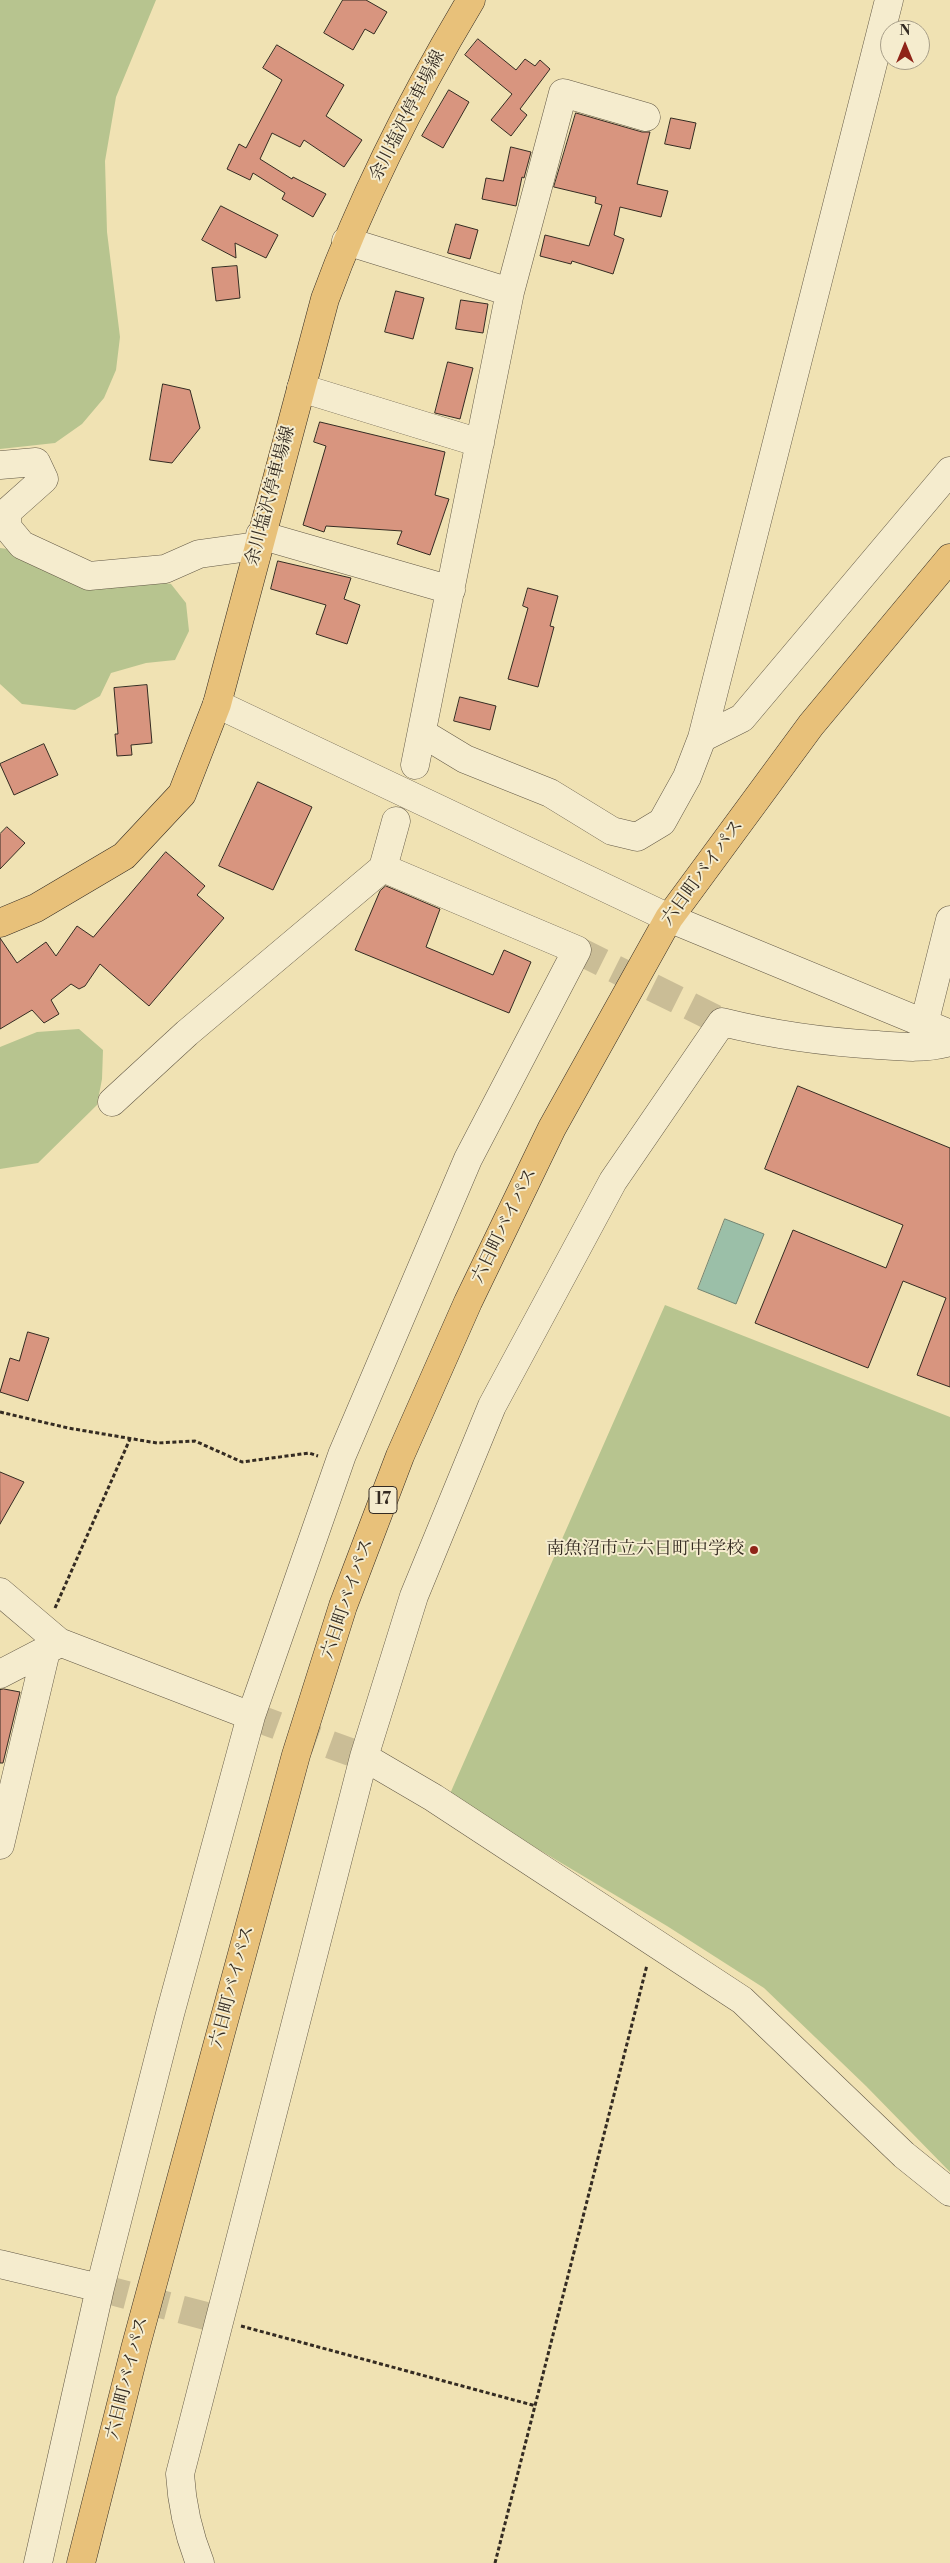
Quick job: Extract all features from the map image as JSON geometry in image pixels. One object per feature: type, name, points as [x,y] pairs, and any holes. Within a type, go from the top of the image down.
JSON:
[{"type":"main road","name":"余川塩沢停車場線","points":[[0,923],[36,908],[124,856],[182,794],[217,704],[259,540],[325,299],[346,241],[429,70],[471,0]]},
{"type":"main road","name":"六日町バイパス","points":[[81,2563],[134,2349],[291,1774],[343,1606],[400,1456],[468,1302],[552,1128],[669,918],[811,725],[950,558]]},
{"type":"street","points":[[422,732],[465,759],[550,793],[612,831],[637,837],[662,822],[688,776],[702,738],[889,0]]},
{"type":"street","points":[[415,765],[510,292],[562,93],[646,117]]},
{"type":"street","points":[[346,241],[510,292]]},
{"type":"street","points":[[301,388],[480,444]]},
{"type":"street","points":[[0,465],[36,462],[44,479],[7,512],[7,527],[22,545],[89,576],[165,569],[199,554],[259,540],[450,590]]},
{"type":"street","points":[[702,738],[742,718],[948,478]]},
{"type":"street","points":[[217,704],[669,918],[950,1034]]},
{"type":"street","points":[[112,1102],[186,1033],[383,868],[396,821]]},
{"type":"street","points":[[38,2563],[100,2288],[167,2023],[251,1716],[342,1455],[468,1159],[577,950],[383,868]]},
{"type":"street","points":[[924,1024],[950,920]]},
{"type":"street","points":[[200,2563],[188,2534],[182,2505],[180,2474],[364,1757],[414,1596],[492,1406],[613,1181],[722,1022],[769,1034],[841,1043],[930,1048],[950,1042]]},
{"type":"street","points":[[0,1592],[50,1641],[251,1716]]},
{"type":"street","points":[[0,1674],[50,1641]]},
{"type":"street","points":[[0,1845],[50,1641]]},
{"type":"street","points":[[364,1757],[434,1798],[654,1939],[742,2000],[904,2155],[950,2192]]},
{"type":"street","points":[[0,2264],[100,2288]]},
{"type":"path","points":[[0,1412],[68,1428],[130,1439],[157,1443],[195,1441],[242,1462],[309,1453],[321,1457],[342,1455]]},
{"type":"path","points":[[50,1641],[130,1439]]},
{"type":"path","points":[[495,2563],[654,1939]]},
{"type":"path","points":[[221,2320],[536,2406]]},
{"type":"shaded area","points":[[0,0],[156,0],[116,97],[105,161],[107,232],[120,337],[116,370],[104,398],[82,424],[55,443],[0,449]]},
{"type":"shaded area","points":[[0,548],[15,550],[84,584],[108,588],[147,580],[171,584],[186,603],[189,631],[175,660],[146,663],[111,673],[100,696],[75,710],[22,704],[0,684]]},
{"type":"shaded area","points":[[79,1029],[103,1050],[102,1079],[97,1105],[38,1163],[0,1169],[0,1047],[37,1032]]},
{"type":"shaded area","points":[[725,1219],[764,1234],[736,1304],[698,1289]]},
{"type":"shaded area","name":"南魚沼市立六日町中学校","points":[[665,1305],[950,1417],[950,2172],[866,2086],[764,1988],[667,1926],[449,1796]]},
{"type":"building","points":[[343,0],[366,0],[387,12],[374,34],[365,29],[353,50],[324,33]]},
{"type":"building","points":[[478,39],[516,70],[525,59],[535,66],[540,60],[550,69],[520,109],[527,115],[511,136],[491,120],[512,94],[465,55]]},
{"type":"building","points":[[277,45],[344,85],[326,116],[362,140],[344,167],[304,140],[300,147],[272,133],[260,159],[292,179],[293,177],[326,194],[313,217],[282,199],[285,193],[253,173],[250,180],[227,169],[239,144],[246,148],[282,80],[263,68]]},
{"type":"building","points":[[449,90],[469,102],[443,148],[422,136]]},
{"type":"building","points":[[576,113],[642,132],[650,132],[637,184],[668,191],[661,217],[620,207],[614,235],[624,239],[613,274],[572,261],[571,264],[540,256],[545,235],[589,246],[602,205],[595,203],[596,197],[554,187]]},
{"type":"building","points":[[671,118],[696,123],[690,149],[665,144]]},
{"type":"building","points":[[511,147],[531,152],[524,178],[522,177],[516,206],[482,199],[486,178],[503,181]]},
{"type":"building","points":[[221,206],[278,235],[266,258],[235,243],[236,258],[202,240]]},
{"type":"building","points":[[456,224],[478,230],[470,259],[448,253]]},
{"type":"building","points":[[237,266],[240,298],[216,301],[212,268]]},
{"type":"building","points":[[396,291],[424,298],[413,339],[385,332]]},
{"type":"building","points":[[461,300],[488,304],[483,333],[456,329]]},
{"type":"building","points":[[448,362],[473,368],[460,419],[435,413]]},
{"type":"building","points":[[163,384],[190,390],[200,428],[172,463],[150,460]]},
{"type":"building","points":[[320,422],[445,452],[435,495],[449,499],[430,555],[397,544],[402,531],[326,526],[324,532],[303,525],[326,446],[314,442]]},
{"type":"building","points":[[278,561],[351,578],[344,599],[360,605],[347,644],[316,634],[326,605],[271,589]]},
{"type":"building","points":[[528,588],[558,596],[550,626],[554,627],[538,687],[508,679],[528,608],[523,606]]},
{"type":"building","points":[[147,685],[152,743],[131,745],[132,755],[117,756],[115,734],[118,734],[114,688]]},
{"type":"building","points":[[460,697],[496,706],[490,730],[454,721]]},
{"type":"building","points":[[44,744],[58,775],[14,795],[0,764]]},
{"type":"building","points":[[258,782],[312,807],[273,890],[219,866]]},
{"type":"building","points":[[7,827],[25,843],[0,869],[0,834]]},
{"type":"building","points":[[166,852],[205,886],[197,895],[224,918],[149,1006],[100,964],[85,986],[79,989],[71,984],[51,1000],[59,1014],[44,1023],[32,1010],[0,1029],[0,938],[17,963],[46,942],[56,956],[77,926],[93,937]]},
{"type":"building","points":[[386,886],[440,909],[426,947],[493,975],[504,950],[531,962],[509,1013],[355,950],[380,891]]},
{"type":"building","points":[[798,1086],[950,1148],[950,1387],[917,1375],[946,1298],[903,1281],[868,1368],[755,1323],[793,1230],[886,1268],[903,1225],[765,1169]]},
{"type":"building","points":[[28,1332],[49,1338],[28,1401],[0,1392],[10,1358],[19,1361]]},
{"type":"building","points":[[0,1472],[24,1482],[0,1524]]},
{"type":"building","points":[[0,1690],[20,1692],[3,1763],[0,1763]]},
{"type":"tunnel","points":[[577,950],[722,1022]]},
{"type":"tunnel","points":[[251,1716],[364,1757]]},
{"type":"tunnel","points":[[100,2288],[221,2320]]},
{"type":"place","name":"南魚沼市立六日町中学校","points":[[754,1550]]}]
